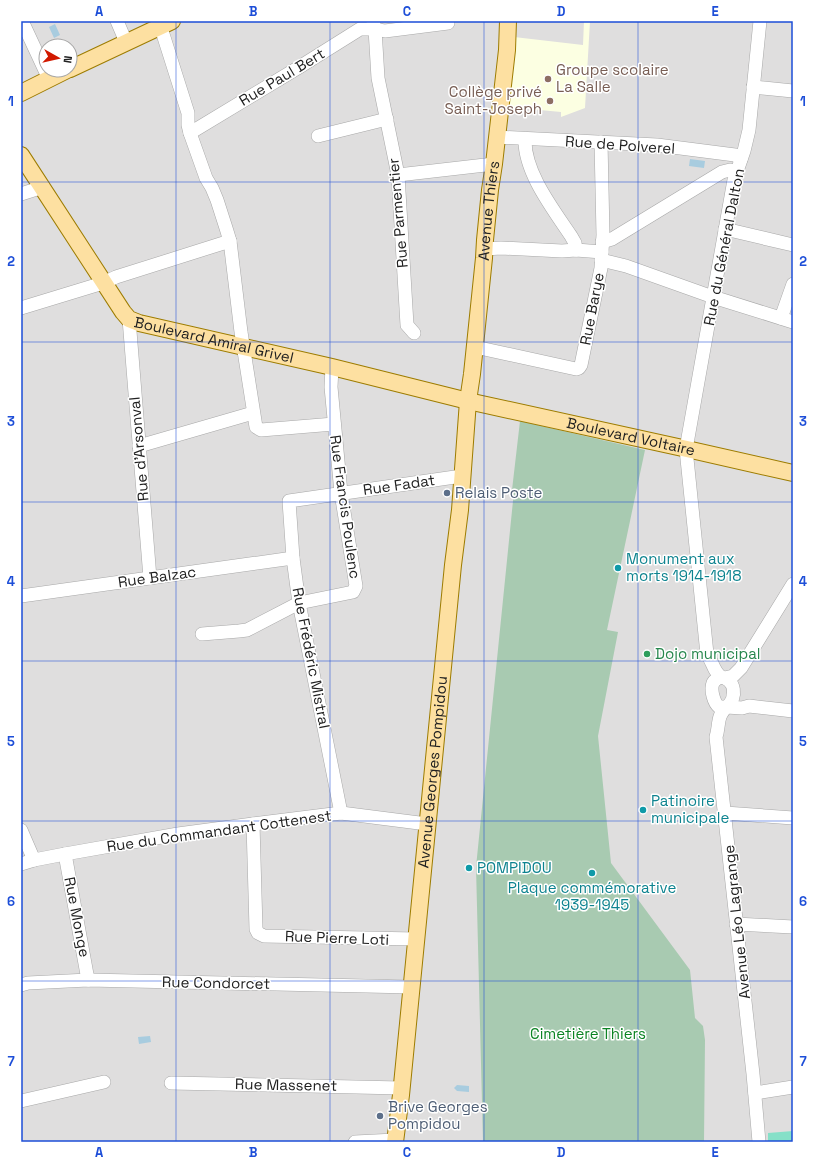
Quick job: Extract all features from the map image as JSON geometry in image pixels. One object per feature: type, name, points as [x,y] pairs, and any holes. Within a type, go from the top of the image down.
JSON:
[{"type":"main road","name":"Avenue Thiers","points":[[468,401],[475,348],[490,190],[507,50],[508,21]]},
{"type":"main road","points":[[78,65],[166,24]]},
{"type":"main road","points":[[21,93],[49,79]]},
{"type":"main road","name":"Boulevard Amiral Grivel","points":[[21,155],[103,283],[129,319],[139,323],[332,367],[468,401]]},
{"type":"main road","name":"Boulevard Voltaire","points":[[468,401],[793,473]]},
{"type":"main road","name":"Avenue Georges Pompidou","points":[[395,1141],[462,476],[468,401]]},
{"type":"street","points":[[22,21],[26,43],[49,79]]},
{"type":"street","points":[[117,21],[126,42]]},
{"type":"street","name":"Rue du Général Dalton","points":[[686,449],[736,172],[742,159],[749,130],[760,21]]},
{"type":"street","name":"Rue Paul Bert","points":[[190,133],[360,29],[374,25],[385,31],[448,23]]},
{"type":"street","points":[[166,24],[188,113],[190,133],[206,178],[217,200],[230,241],[256,427],[261,430],[334,424]]},
{"type":"street","name":"Rue Parmentier","points":[[374,25],[378,78],[398,175],[407,325],[414,333]]},
{"type":"street","points":[[754,87],[793,91]]},
{"type":"street","points":[[318,136],[387,119]]},
{"type":"street","name":"Rue de Polverel","points":[[497,137],[664,146],[735,155],[742,159]]},
{"type":"street","points":[[525,139],[528,162],[533,173],[544,195],[572,236],[576,250]]},
{"type":"street","name":"Rue Barye","points":[[475,348],[576,369],[581,365],[601,268],[601,142]]},
{"type":"street","points":[[398,175],[494,164]]},
{"type":"street","points":[[602,251],[612,239],[722,172],[730,170],[736,172]]},
{"type":"street","points":[[21,194],[42,187]]},
{"type":"street","points":[[725,229],[793,245]]},
{"type":"street","points":[[21,308],[103,283],[116,277],[230,241]]},
{"type":"street","points":[[484,249],[501,248],[602,251],[626,266],[713,297],[787,320],[793,284]]},
{"type":"street","name":"Rue d'Arsonval","points":[[129,319],[150,578]]},
{"type":"street","name":"Rue Francis Poulenc","points":[[299,603],[353,592],[356,586],[341,493],[331,387],[332,367]]},
{"type":"street","points":[[139,446],[253,413]]},
{"type":"street","points":[[686,449],[707,654],[719,680],[714,697],[725,703],[793,711]]},
{"type":"street","name":"Rue Fadat","points":[[289,501],[462,476]]},
{"type":"street","name":"Rue Frédéric Mistral","points":[[289,501],[299,603],[340,813]]},
{"type":"street","name":"Rue Balzac","points":[[21,596],[294,558]]},
{"type":"street","points":[[719,680],[733,676],[741,668],[793,584]]},
{"type":"street","points":[[202,634],[247,630],[299,603]]},
{"type":"street","points":[[719,680],[731,681],[733,685],[725,703]]},
{"type":"street","name":"Avenue Léo Lagrange","points":[[725,703],[712,716],[712,723],[713,732],[716,737],[725,813],[759,1142]]},
{"type":"street","name":"Rue du Commandant Cottenest","points":[[21,864],[65,854],[178,834],[340,813],[427,824]]},
{"type":"street","points":[[725,813],[793,818]]},
{"type":"street","name":"Rue Pierre Loti","points":[[253,824],[256,929],[258,933],[264,936],[416,939]]},
{"type":"street","points":[[21,830],[34,860]]},
{"type":"street","name":"Rue Monge","points":[[65,854],[88,980]]},
{"type":"street","points":[[736,924],[793,927]]},
{"type":"street","name":"Rue Condorcet","points":[[21,985],[28,983],[88,980],[411,987]]},
{"type":"street","points":[[21,1101],[104,1082]]},
{"type":"street","name":"Rue Massenet","points":[[172,1083],[401,1088]]},
{"type":"street","points":[[755,1093],[793,1087]]},
{"type":"street","points":[[355,1142],[395,1141]]},
{"type":"shaded area","points":[[21,21],[793,21],[793,1142],[21,1142]]},
{"type":"shaded area","name":"Groupe scolaire La Salle","points":[[584,21],[590,21],[585,108],[561,117],[561,112],[507,107],[514,37],[583,45]]},
{"type":"green space","name":"Cimetière Thiers","points":[[520,421],[645,450],[607,630],[618,632],[598,736],[611,863],[690,970],[695,1018],[703,1026],[705,1040],[704,1142],[483,1142],[476,867]]},
{"type":"green space","points":[[793,1131],[793,1142],[768,1142],[768,1133]]},
{"type":"water","points":[[55,24],[60,35],[54,38],[49,27]]},
{"type":"water","points":[[690,159],[705,161],[704,168],[689,166]]},
{"type":"water","points":[[150,1036],[151,1042],[139,1044],[138,1037]]},
{"type":"water","points":[[457,1085],[469,1086],[469,1092],[457,1091],[454,1088]]},
{"type":"place","name":"Groupe scolaire La Salle","points":[[548,79]]},
{"type":"place","name":"Collège privé Saint-Joseph","points":[[550,101]]},
{"type":"place","name":"Relais Poste","points":[[447,493]]},
{"type":"place","name":"Monument aux morts 1914-1918","points":[[618,568]]},
{"type":"place","name":"Dojo municipal","points":[[647,654]]},
{"type":"place","name":"Patinoire municipale","points":[[643,810]]},
{"type":"place","name":"POMPIDOU","points":[[469,868]]},
{"type":"place","name":"Plaque commémorative 1939-1945","points":[[592,873]]},
{"type":"place","name":"Brive Georges Pompidou","points":[[380,1116]]}]
